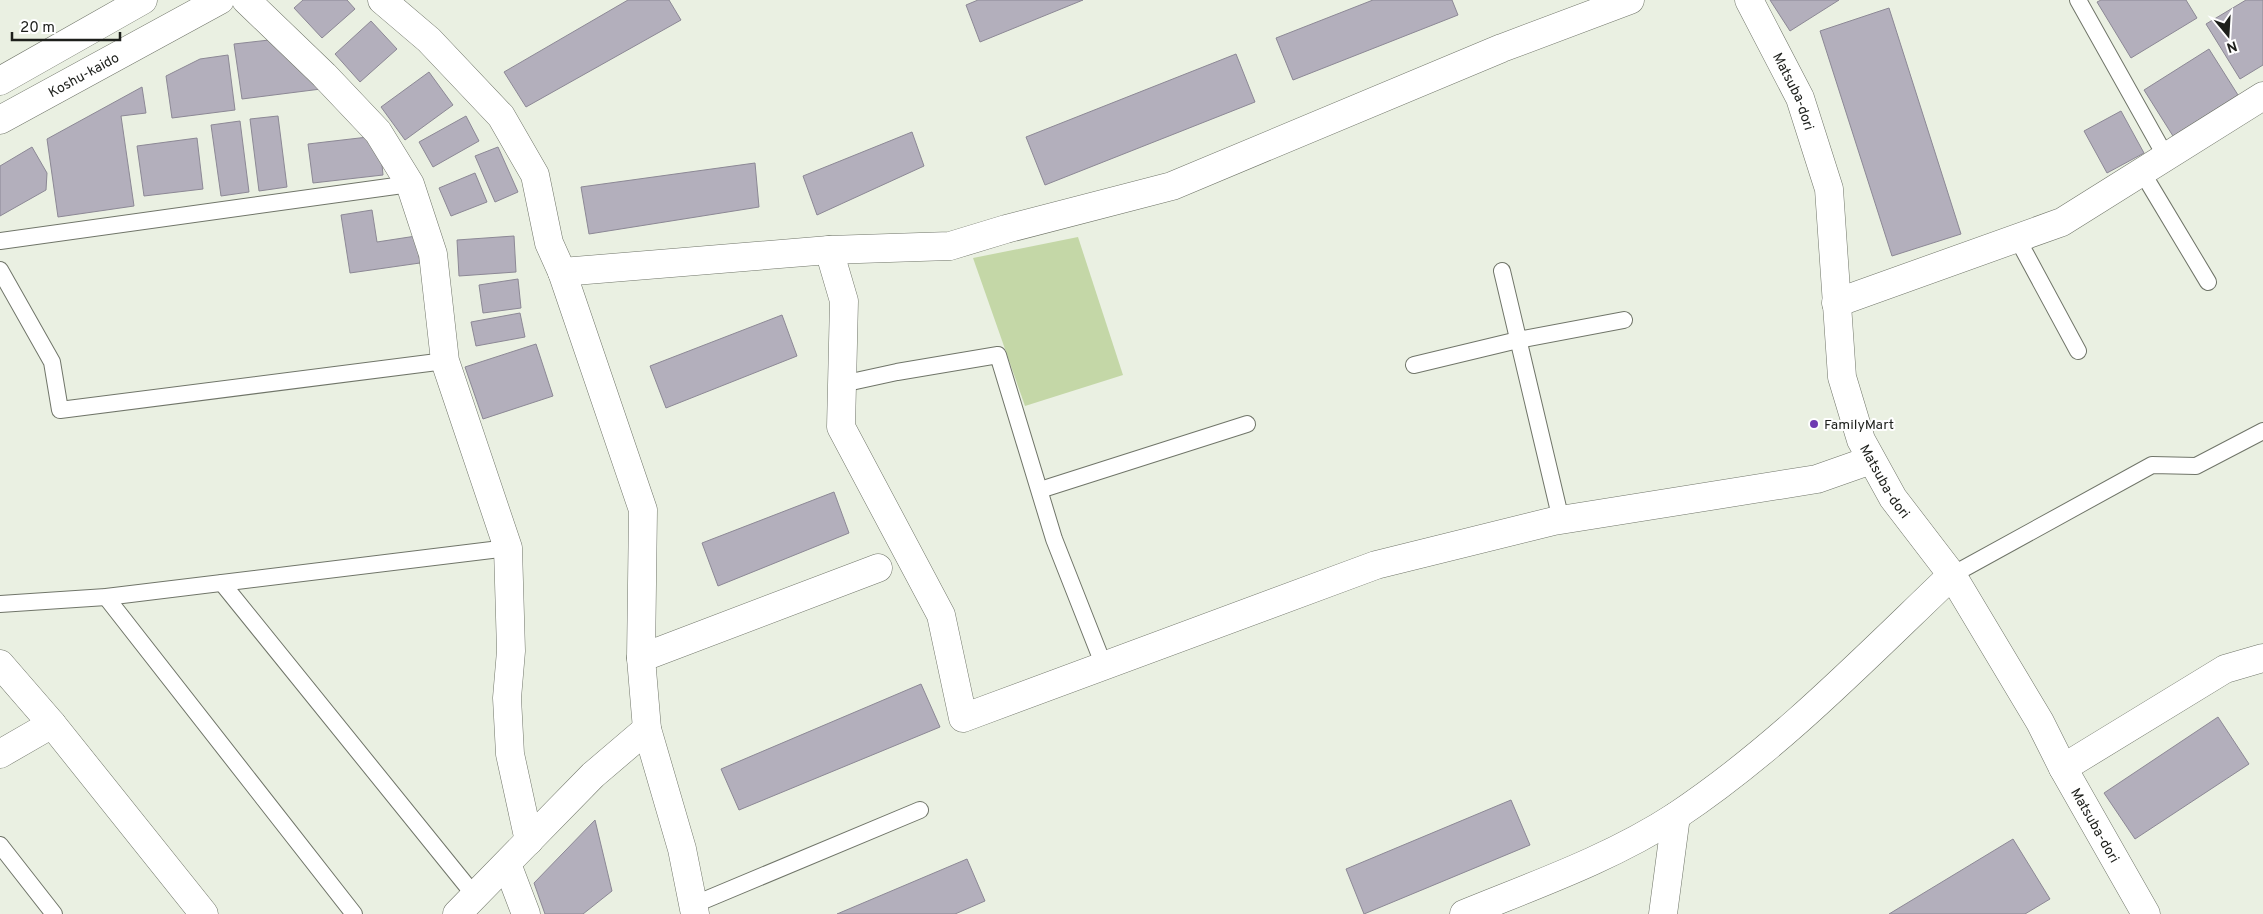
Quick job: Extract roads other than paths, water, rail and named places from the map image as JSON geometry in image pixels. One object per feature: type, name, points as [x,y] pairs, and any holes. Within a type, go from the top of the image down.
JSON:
[{"type":"main road","points":[[0,81],[143,0]]},
{"type":"main road","name":"Koshu-kaido","points":[[0,120],[220,0]]},
{"type":"main road","points":[[246,0],[324,75],[378,132],[410,184],[433,254],[445,361],[508,548],[512,651],[507,698],[510,754],[529,841]]},
{"type":"main road","points":[[382,0],[429,40],[501,116],[535,175],[549,243],[562,272],[643,510],[641,658],[648,729],[682,849],[694,909]]},
{"type":"main road","points":[[562,272],[829,250],[950,246],[1006,229],[1172,186],[1502,48],[1630,0]]},
{"type":"main road","name":"Matsuba-dori","points":[[1749,0],[1800,98],[1829,189],[1842,377],[1861,440],[1871,460],[1914,527],[1952,575],[2040,722],[2063,768],[2146,914]]},
{"type":"main road","points":[[1836,303],[2062,222],[2263,96]]},
{"type":"main road","points":[[829,250],[844,301],[841,427],[941,615],[963,718],[1376,565],[1561,520],[1817,479],[1871,460]]},
{"type":"main road","points":[[641,658],[878,568]]},
{"type":"main road","points":[[1464,914],[1597,860],[1676,816],[1774,744],[1952,575]]},
{"type":"main road","points":[[2063,768],[2224,669],[2263,658]]},
{"type":"main road","points":[[0,664],[52,724],[204,914]]},
{"type":"main road","points":[[0,754],[52,724]]},
{"type":"main road","points":[[466,905],[593,775],[648,729]]},
{"type":"main road","points":[[1664,914],[1676,816]]},
{"type":"main road","points":[[507,864],[526,914]]},
{"type":"lane","points":[[2078,0],[2166,157]]},
{"type":"lane","points":[[2142,172],[2208,282]]},
{"type":"lane","points":[[0,242],[410,184]]},
{"type":"lane","points":[[2017,238],[2078,351]]},
{"type":"lane","points":[[0,270],[52,362],[60,410],[445,361]]},
{"type":"lane","points":[[1502,271],[1561,520]]},
{"type":"lane","points":[[1414,365],[1518,340],[1624,320]]},
{"type":"lane","points":[[842,384],[897,372],[998,355],[1054,539],[1104,666]]},
{"type":"lane","points":[[1040,490],[1247,424]]},
{"type":"lane","points":[[1952,575],[2152,465],[2196,466],[2263,431]]},
{"type":"lane","points":[[0,604],[106,597],[508,548]]},
{"type":"lane","points":[[222,583],[466,905]]},
{"type":"lane","points":[[106,597],[354,914]]},
{"type":"lane","points":[[694,909],[920,810]]},
{"type":"lane","points":[[0,844],[54,914]]},
{"type":"place","name":"FamilyMart","points":[[1814,424]]}]
